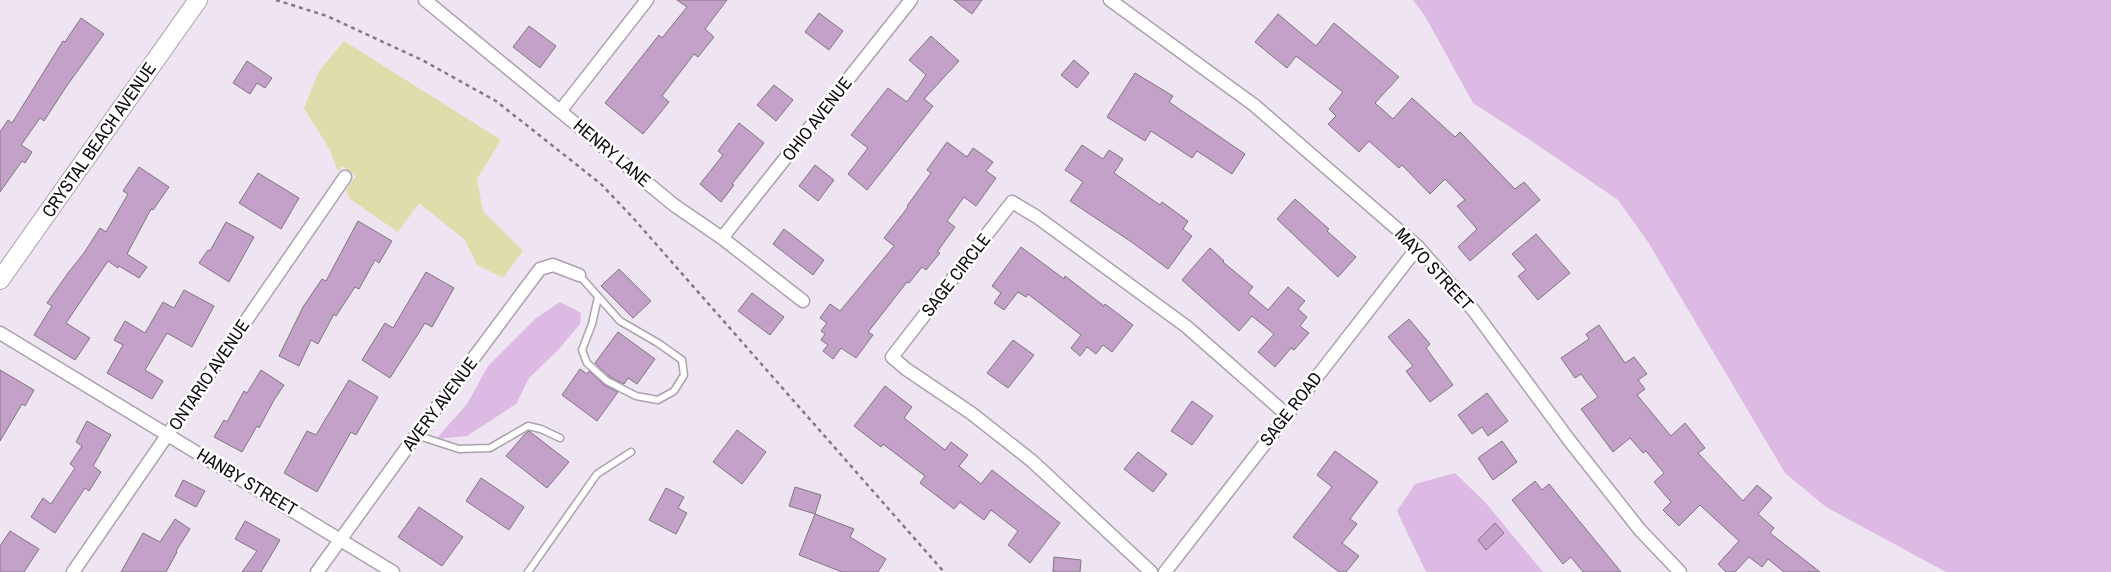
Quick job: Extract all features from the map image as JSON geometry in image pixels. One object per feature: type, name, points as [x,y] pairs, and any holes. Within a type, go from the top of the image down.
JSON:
[{"type":"street","name":"CRYSTAL BEACH AVENUE","points":[[0,280],[198,0]]},
{"type":"street","name":"HENRY LANE","points":[[425,0],[674,204],[722,238],[803,301]]},
{"type":"street","points":[[561,110],[648,0]]},
{"type":"street","name":"OHIO AVENUE","points":[[722,238],[911,0]]},
{"type":"street","name":"MAYO STREET","points":[[1110,0],[1254,105],[1418,246],[1474,311],[1569,440],[1640,530],[1680,572]]},
{"type":"street","name":"ONTARIO AVENUE","points":[[73,572],[345,177]]},
{"type":"street","name":"SAGE CIRCLE","points":[[1151,572],[1032,461],[970,413],[906,369],[892,357],[1012,202],[1037,217],[1187,328],[1287,416]]},
{"type":"street","name":"SAGE ROAD","points":[[1165,572],[1418,246]]},
{"type":"street","name":"AVERY AVENUE","points":[[317,572],[416,435],[540,270],[553,265],[579,275]]},
{"type":"street","name":"HANBY STREET","points":[[0,333],[169,434],[393,572]]},
{"type":"lane","points":[[579,275],[620,321],[658,343],[682,360],[684,375],[674,391],[658,400],[636,396],[608,381],[587,363],[582,350],[592,324],[598,297]]},
{"type":"lane","points":[[416,435],[459,449],[490,448],[528,426],[541,429],[560,438]]},
{"type":"lane","points":[[528,572],[597,474],[631,452]]},
{"type":"path","points":[[276,0],[327,16],[414,56],[496,101],[601,184],[634,218],[944,572]]},
{"type":"green space","points":[[344,41],[501,140],[477,179],[483,211],[523,251],[503,278],[477,265],[465,240],[419,203],[398,232],[350,199],[346,190],[356,176],[342,166],[338,171],[330,150],[304,108],[319,71]]},
{"type":"shaded area","points":[[1413,0],[2111,0],[2111,572],[1946,572],[1826,507],[1785,473],[1648,242],[1618,200],[1473,103],[1425,16]]},
{"type":"shaded area","points":[[560,302],[581,313],[580,324],[558,350],[529,378],[516,404],[467,436],[436,439],[467,404],[488,366],[535,319]]},
{"type":"shaded area","points":[[1455,473],[1485,502],[1543,572],[1426,572],[1397,511],[1415,484]]},
{"type":"building","points":[[677,0],[727,0],[705,29],[714,37],[698,57],[694,54],[662,96],[669,102],[643,134],[605,103],[659,35],[662,38],[687,7]]},
{"type":"building","points":[[954,0],[982,0],[972,14]]},
{"type":"building","points":[[819,13],[843,31],[829,50],[805,32]]},
{"type":"building","points":[[1278,14],[1316,46],[1334,23],[1399,77],[1375,103],[1393,119],[1412,98],[1455,137],[1460,132],[1515,189],[1524,182],[1540,200],[1470,261],[1458,247],[1477,229],[1457,206],[1465,200],[1445,179],[1430,194],[1402,165],[1399,168],[1369,141],[1359,152],[1328,124],[1336,116],[1329,109],[1343,92],[1296,56],[1287,68],[1255,42]]},
{"type":"building","points":[[81,18],[104,34],[44,121],[40,118],[21,145],[32,152],[25,163],[22,161],[0,192],[0,132],[8,120],[12,123],[63,41],[65,42]]},
{"type":"building","points":[[529,26],[556,46],[540,68],[513,47]]},
{"type":"building","points":[[931,36],[959,61],[924,99],[933,106],[867,190],[848,174],[868,148],[851,135],[888,88],[907,102],[926,75],[909,60]]},
{"type":"building","points":[[1074,60],[1089,73],[1077,88],[1061,75]]},
{"type":"building","points":[[247,61],[272,78],[265,88],[257,83],[250,94],[233,83]]},
{"type":"building","points":[[1135,73],[1173,96],[1169,102],[1245,154],[1232,174],[1197,151],[1192,158],[1151,131],[1145,141],[1107,117]]},
{"type":"building","points":[[774,85],[793,100],[776,121],[757,105]]},
{"type":"building","points":[[739,123],[764,143],[732,184],[734,185],[721,202],[700,184],[723,155],[718,151]]},
{"type":"building","points":[[947,142],[967,157],[973,148],[993,162],[986,171],[996,178],[976,206],[964,197],[947,221],[955,227],[937,252],[940,253],[926,270],[922,267],[909,283],[907,282],[868,332],[873,335],[856,358],[841,348],[833,359],[823,351],[828,345],[821,340],[825,334],[821,331],[827,323],[820,318],[830,304],[840,311],[894,246],[884,238],[931,173],[927,170]]},
{"type":"building","points":[[1082,145],[1103,159],[1109,150],[1123,159],[1114,173],[1160,205],[1162,202],[1188,221],[1183,229],[1192,236],[1168,269],[1070,201],[1083,182],[1065,170]]},
{"type":"building","points":[[815,165],[834,180],[818,201],[799,186]]},
{"type":"building","points":[[139,167],[169,187],[153,210],[151,209],[127,254],[147,267],[139,278],[108,261],[66,323],[90,338],[75,360],[34,335],[52,306],[47,303],[100,228],[106,232],[128,194],[123,191]]},
{"type":"building","points":[[258,173],[299,198],[281,229],[239,203]]},
{"type":"building","points":[[1295,199],[1329,229],[1327,231],[1356,257],[1338,277],[1277,219]]},
{"type":"building","points":[[358,221],[392,241],[379,263],[375,260],[359,289],[355,287],[336,316],[334,314],[318,344],[311,340],[299,366],[279,356],[303,307],[322,279],[326,281]]},
{"type":"building","points":[[226,222],[254,237],[229,282],[199,263],[208,250],[210,251]]},
{"type":"building","points":[[784,229],[824,260],[813,275],[773,244]]},
{"type":"building","points":[[1536,234],[1570,273],[1538,300],[1518,276],[1526,270],[1512,254]]},
{"type":"building","points":[[1021,247],[1064,279],[1065,276],[1104,306],[1105,304],[1133,325],[1112,352],[1103,345],[1096,354],[1087,347],[1080,356],[1071,348],[1081,335],[1028,294],[1026,297],[1018,292],[1004,310],[994,303],[1001,293],[992,286]]},
{"type":"building","points":[[1210,248],[1223,262],[1253,287],[1248,293],[1268,310],[1288,287],[1305,301],[1298,309],[1307,317],[1300,326],[1309,333],[1294,350],[1291,348],[1275,367],[1258,352],[1274,334],[1252,316],[1239,331],[1182,280]]},
{"type":"building","points":[[619,269],[651,301],[633,318],[601,286]]},
{"type":"building","points":[[426,272],[454,288],[432,327],[425,323],[390,378],[362,360],[385,323],[393,328]]},
{"type":"building","points":[[184,290],[214,306],[192,347],[167,333],[145,370],[163,381],[152,399],[107,373],[123,345],[114,340],[125,321],[145,333],[163,302],[174,308]]},
{"type":"building","points":[[752,293],[784,317],[770,335],[738,311]]},
{"type":"building","points":[[1409,319],[1430,344],[1426,348],[1453,385],[1430,402],[1406,371],[1413,366],[1388,337]]},
{"type":"building","points":[[1599,325],[1625,363],[1634,357],[1647,374],[1638,380],[1645,389],[1637,395],[1671,436],[1685,423],[1705,448],[1698,453],[1743,501],[1757,485],[1772,498],[1758,514],[1774,528],[1770,533],[1820,572],[1784,572],[1768,559],[1762,567],[1749,557],[1735,572],[1726,572],[1718,564],[1739,541],[1700,505],[1679,526],[1663,510],[1671,502],[1654,482],[1664,473],[1646,451],[1643,453],[1630,438],[1613,452],[1581,409],[1598,397],[1581,374],[1575,378],[1561,358],[1589,339],[1586,334]]},
{"type":"building","points":[[618,332],[655,359],[637,384],[628,378],[624,384],[610,377],[595,363]]},
{"type":"building","points":[[1013,340],[1034,355],[1008,388],[987,373]]},
{"type":"building","points":[[580,369],[587,374],[589,371],[604,385],[618,392],[597,421],[562,395]]},
{"type":"building","points":[[0,370],[34,390],[25,406],[22,404],[0,441]]},
{"type":"building","points":[[261,370],[284,385],[259,428],[257,426],[242,452],[214,437],[224,420],[227,422],[244,391],[247,393]]},
{"type":"building","points":[[349,380],[378,397],[356,435],[351,432],[317,492],[284,473],[307,431],[316,435]]},
{"type":"building","points":[[885,386],[912,407],[904,418],[945,450],[951,442],[968,455],[959,466],[981,484],[992,470],[1060,523],[1030,563],[1008,545],[1018,531],[991,510],[984,520],[960,502],[954,509],[920,483],[925,476],[883,444],[881,447],[854,426]]},
{"type":"building","points":[[1487,393],[1508,421],[1488,436],[1482,427],[1472,434],[1458,415]]},
{"type":"building","points":[[1192,401],[1213,416],[1192,445],[1171,431]]},
{"type":"building","points":[[87,421],[111,435],[93,466],[101,472],[89,491],[85,488],[55,533],[31,517],[43,498],[51,504],[75,468],[70,464],[82,446],[76,442]]},
{"type":"building","points":[[737,430],[766,452],[742,484],[713,462]]},
{"type":"building","points":[[529,431],[569,462],[547,488],[506,456]]},
{"type":"building","points":[[1502,441],[1517,462],[1493,480],[1478,458]]},
{"type":"building","points":[[1335,451],[1378,482],[1350,519],[1357,524],[1342,543],[1359,556],[1346,572],[1339,572],[1293,537],[1332,487],[1317,475]]},
{"type":"building","points":[[1138,452],[1167,474],[1153,492],[1124,469]]},
{"type":"building","points":[[481,478],[524,507],[509,530],[466,501]]},
{"type":"building","points":[[183,480],[205,491],[196,507],[175,496]]},
{"type":"building","points":[[1535,481],[1542,490],[1549,484],[1621,572],[1583,572],[1571,557],[1563,564],[1512,500]]},
{"type":"building","points":[[795,487],[821,495],[815,514],[789,506]]},
{"type":"building","points":[[666,488],[684,497],[678,508],[687,513],[676,534],[649,520]]},
{"type":"building","points":[[419,507],[463,537],[442,566],[398,537]]},
{"type":"building","points":[[815,514],[854,529],[850,537],[886,559],[878,572],[842,572],[799,555]]},
{"type":"building","points":[[175,519],[190,529],[176,551],[166,572],[121,572],[143,533],[160,542]]},
{"type":"building","points":[[245,521],[280,540],[261,572],[242,572],[257,551],[235,539]]},
{"type":"building","points":[[1495,523],[1504,533],[1486,550],[1478,540]]},
{"type":"building","points":[[10,531],[39,549],[24,572],[0,572],[0,546]]},
{"type":"building","points":[[1054,557],[1081,560],[1080,572],[1053,572]]}]
